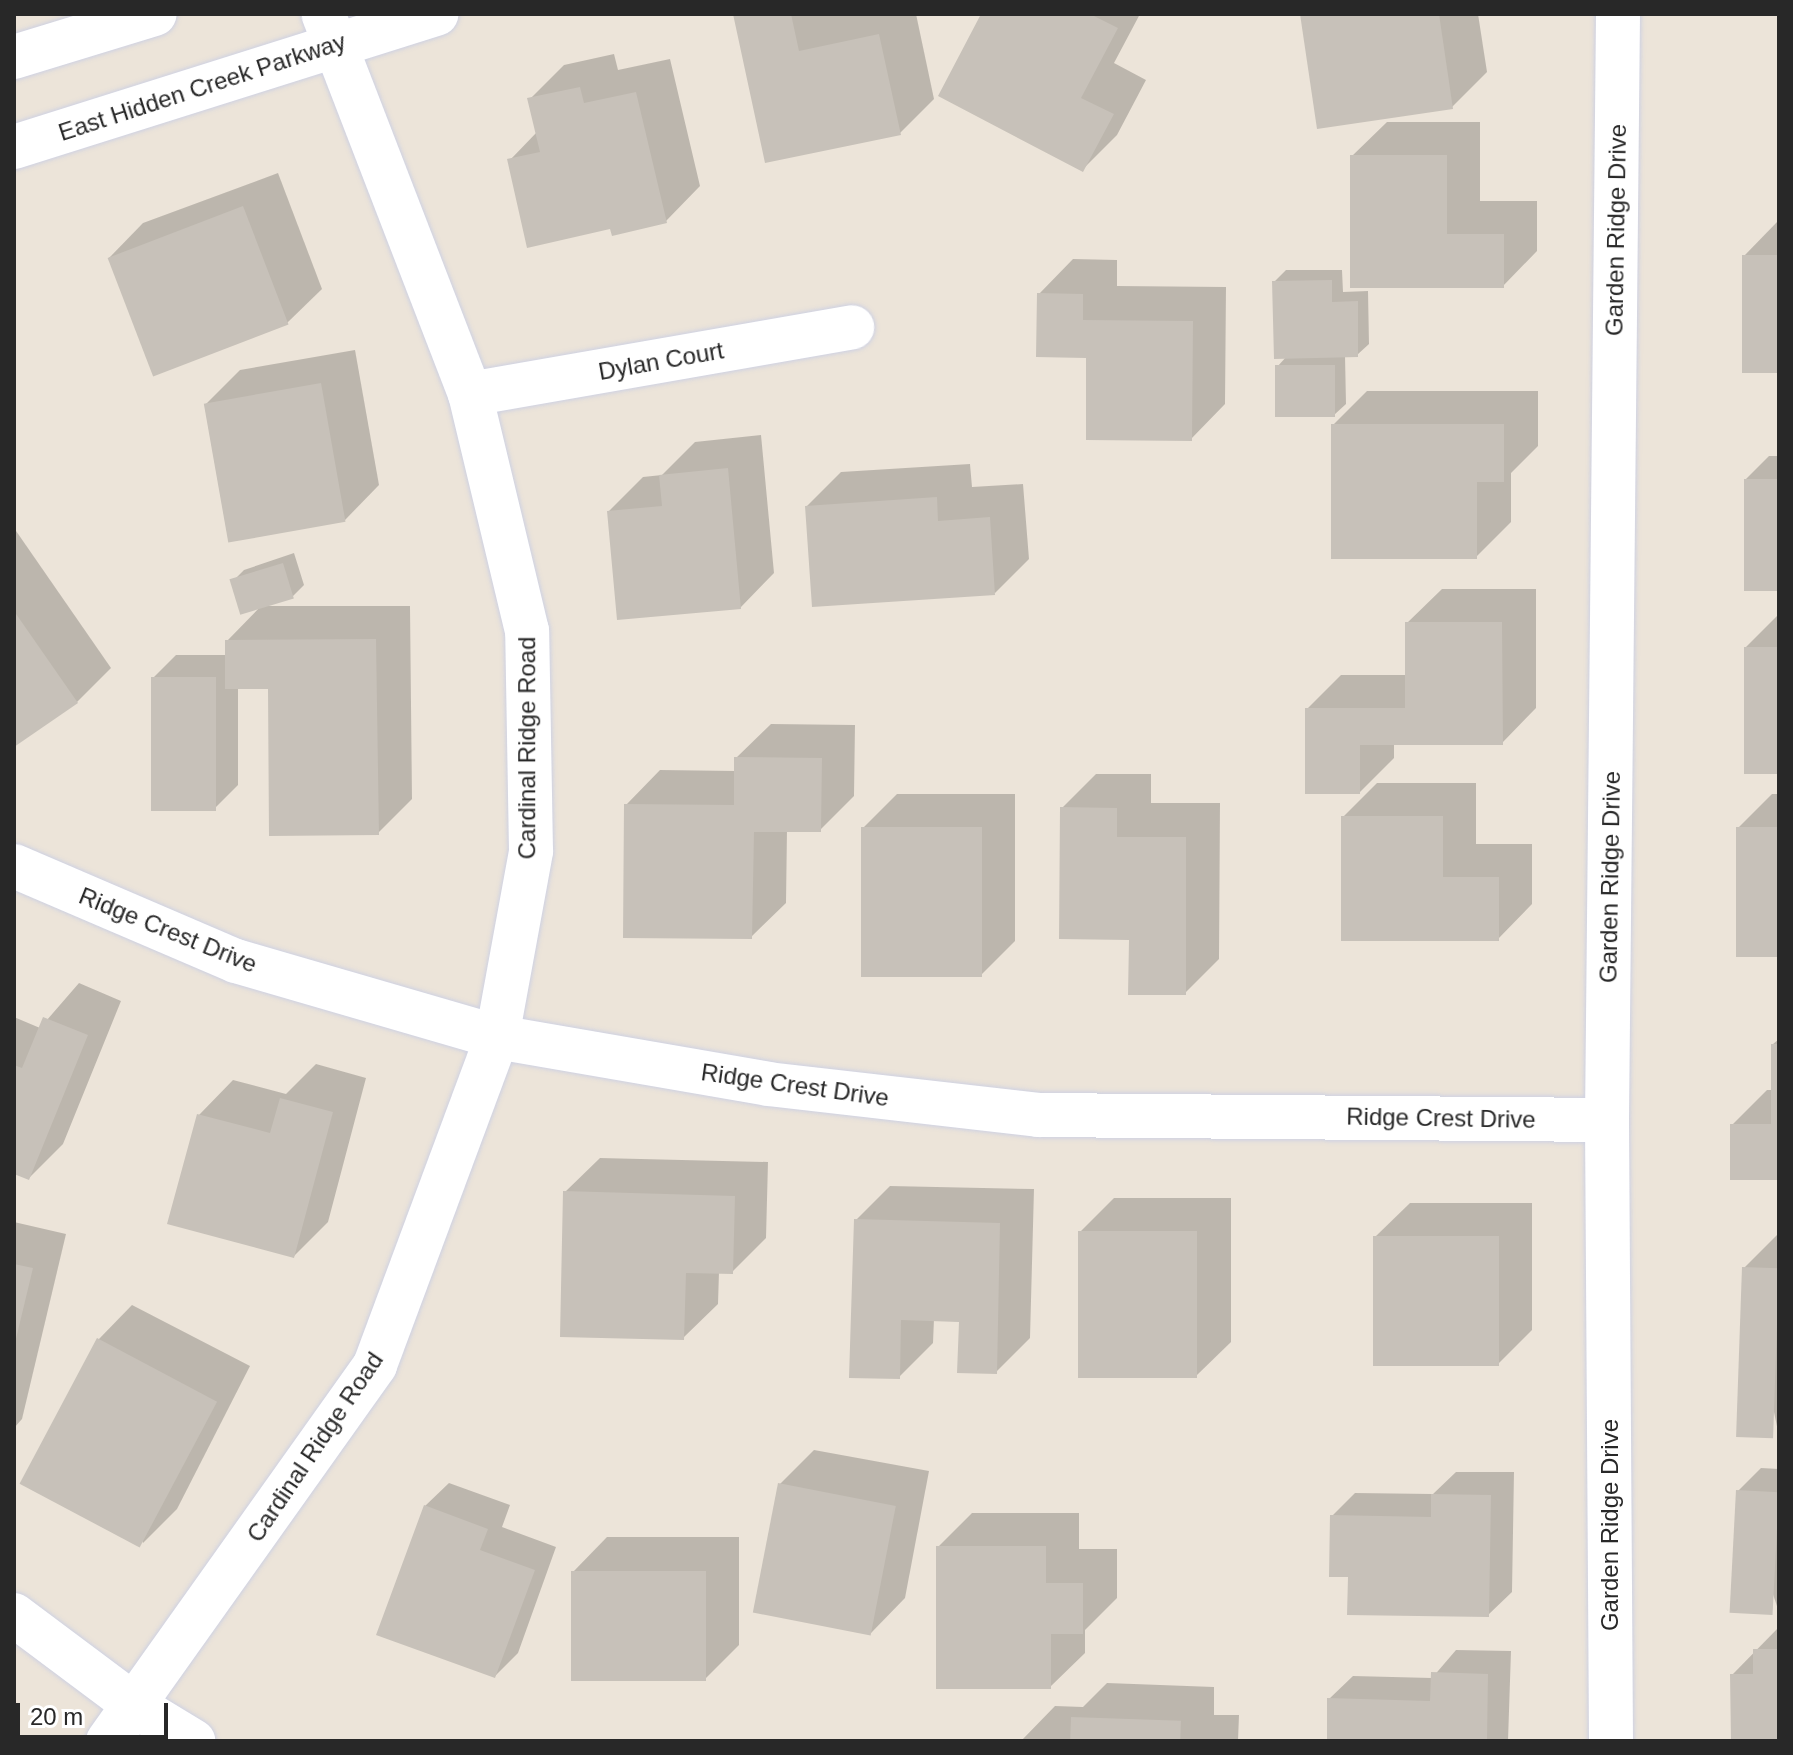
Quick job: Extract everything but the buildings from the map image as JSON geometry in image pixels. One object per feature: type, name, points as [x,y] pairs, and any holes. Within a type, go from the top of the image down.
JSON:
[{"type":"street","points":[[14,57],[155,14]]},
{"type":"street","name":"East Hidden Creek Parkway","points":[[14,147],[328,29],[437,14]]},
{"type":"street","name":"Garden Ridge Drive","points":[[1611,1741],[1607,1120],[1618,14]]},
{"type":"street","name":"Cardinal Ridge Road","points":[[108,1741],[137,1707],[375,1365],[497,1037],[531,851],[527,631],[470,394],[328,29]]},
{"type":"street","name":"Dylan Court","points":[[470,394],[852,327]]},
{"type":"street","name":"Ridge Crest Drive","points":[[14,866],[236,961],[497,1037],[768,1084],[1038,1115],[1607,1120]]},
{"type":"street","points":[[14,1615],[137,1707],[193,1741]]}]
